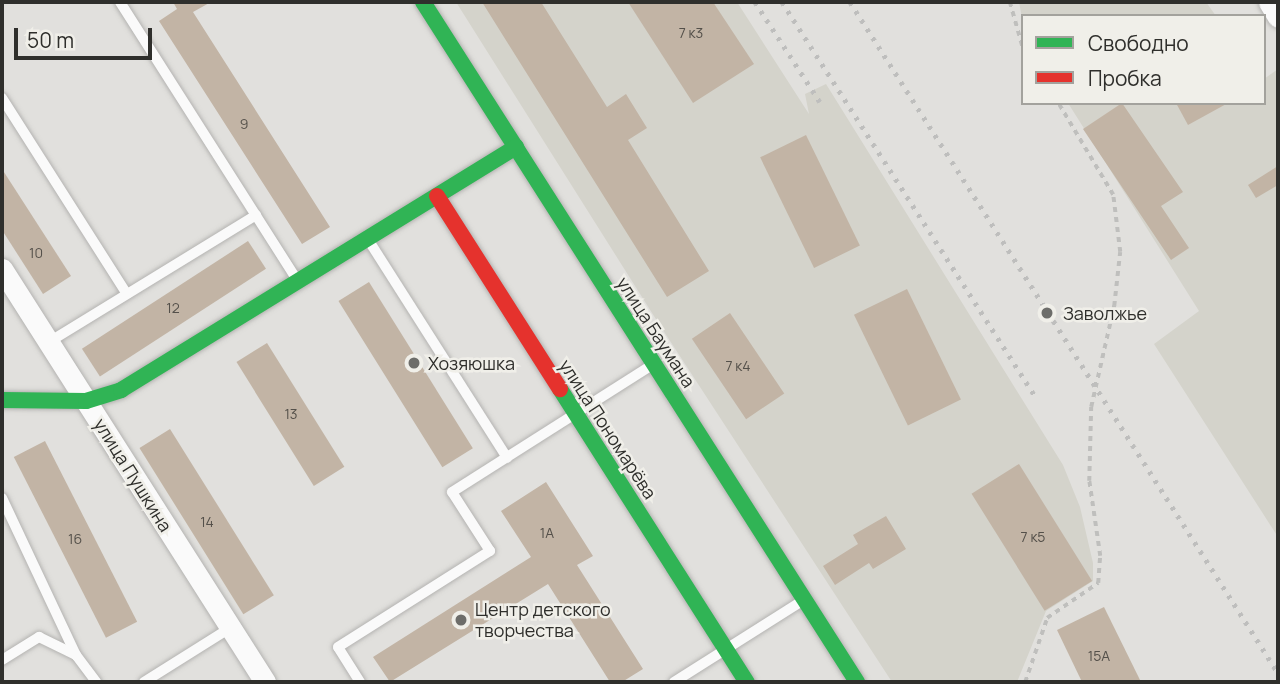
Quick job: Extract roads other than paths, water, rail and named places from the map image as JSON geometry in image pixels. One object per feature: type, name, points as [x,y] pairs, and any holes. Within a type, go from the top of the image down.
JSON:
[{"type":"street","name":"улица Баумана","points":[[423,2],[857,682]]},
{"type":"street","points":[[1269,2],[1278,17]]},
{"type":"street","points":[[2,400],[86,401],[121,390],[516,147]]},
{"type":"street","name":"улица Пономарёва","points":[[437,196],[747,682]]},
{"type":"street","name":"улица Пушкина","points":[[2,269],[265,682]]},
{"type":"lane","points":[[120,2],[298,281]]},
{"type":"lane","points":[[2,98],[127,294]]},
{"type":"lane","points":[[49,342],[256,215]]},
{"type":"lane","points":[[367,239],[507,458]]},
{"type":"lane","points":[[360,682],[338,647],[490,551],[452,492],[654,364]]},
{"type":"lane","points":[[2,498],[76,655],[96,682]]},
{"type":"lane","points":[[674,682],[804,599]]},
{"type":"lane","points":[[144,682],[230,628]]},
{"type":"lane","points":[[2,660],[39,636],[76,655]]},
{"type":"railway","points":[[755,2],[820,102]]},
{"type":"railway","points":[[782,2],[1036,398]]},
{"type":"railway","points":[[850,2],[1278,673]]},
{"type":"place","name":"Заволжье","points":[[1047,313]]},
{"type":"place","name":"Хозяюшка","points":[[414,363]]},
{"type":"place","name":"Центр детского творчества","points":[[461,620]]}]
